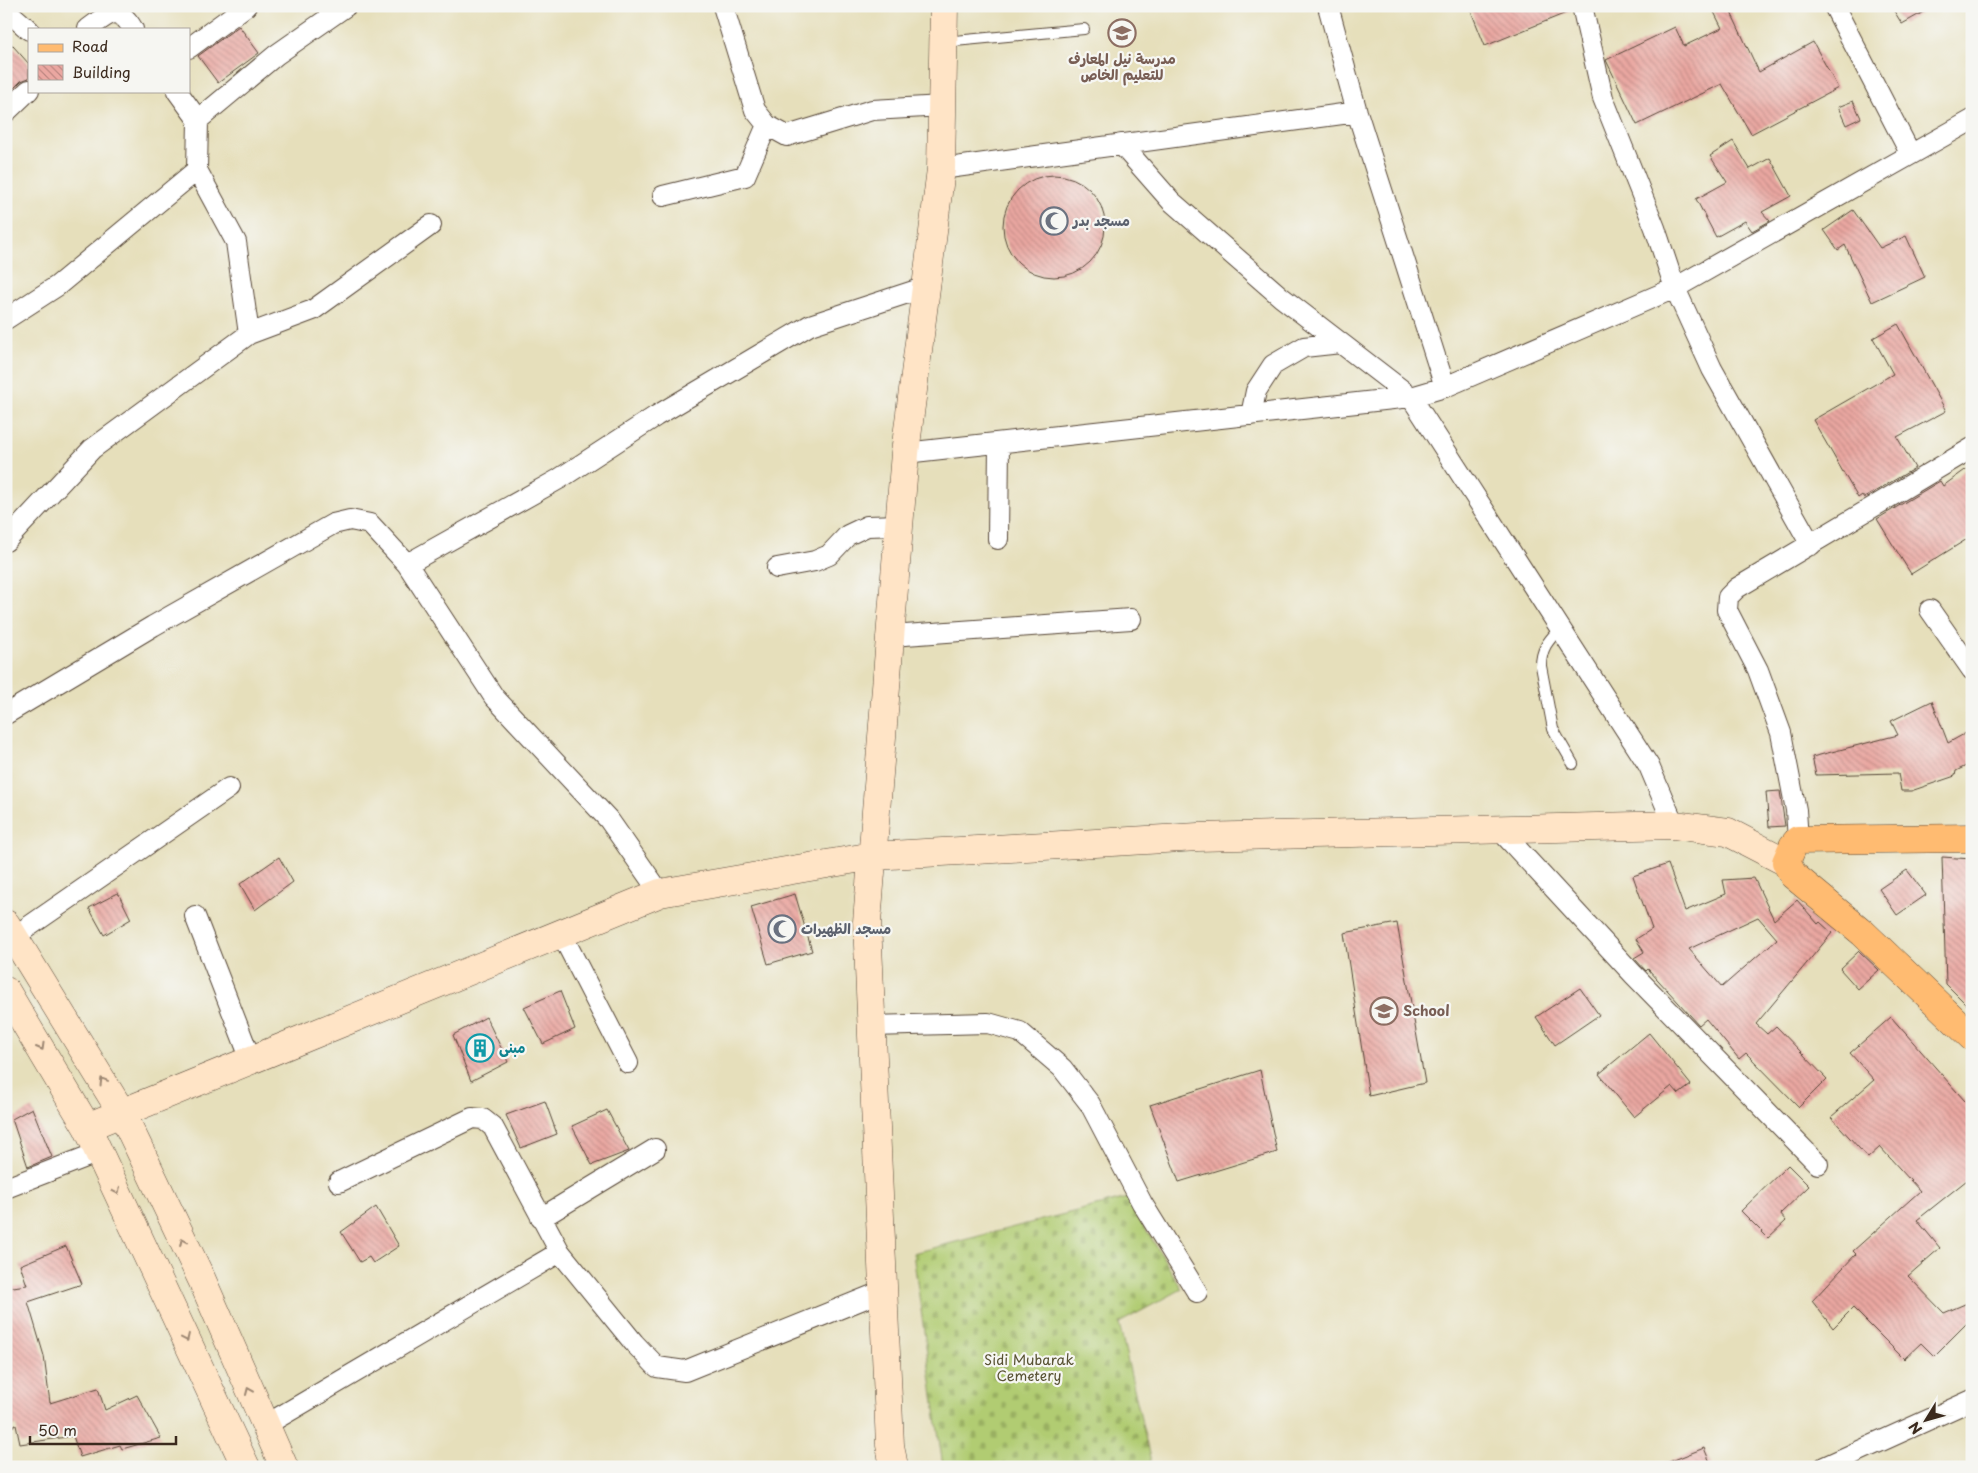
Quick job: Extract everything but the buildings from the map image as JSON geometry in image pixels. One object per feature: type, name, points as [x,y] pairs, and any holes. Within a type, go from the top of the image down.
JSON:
[{"type":"main road","points":[[1972,838],[1792,851],[1793,875],[1863,932],[1972,1037]]},
{"type":"street","points":[[190,47],[246,6]]},
{"type":"street","points":[[198,120],[276,55],[346,6]]},
{"type":"street","points":[[723,6],[755,110],[767,125],[787,136],[872,110],[942,106]]},
{"type":"street","points":[[894,1467],[890,1445],[866,922],[906,453],[940,169],[944,6]]},
{"type":"street","points":[[1328,6],[1357,112],[1445,386]]},
{"type":"street","points":[[1582,6],[1602,98],[1654,228],[1675,288],[1712,369],[1811,545]]},
{"type":"street","points":[[1834,6],[1910,153]]},
{"type":"street","points":[[6,10],[28,29]]},
{"type":"street","points":[[89,28],[110,13],[118,12],[126,17],[132,28]]},
{"type":"street","points":[[6,112],[28,91]]},
{"type":"street","points":[[178,92],[198,120],[198,170],[236,242],[249,334]]},
{"type":"street","points":[[940,169],[1357,112]]},
{"type":"street","points":[[906,453],[1411,397],[1445,386],[1675,288],[1910,153],[1972,120]]},
{"type":"street","points":[[663,196],[745,176],[767,125]]},
{"type":"street","points":[[1121,144],[1171,201],[1281,297],[1411,397],[1649,766],[1674,825]]},
{"type":"street","points":[[6,319],[57,286],[198,170]]},
{"type":"street","points":[[6,540],[92,449],[249,334],[312,310],[431,225]]},
{"type":"street","points":[[407,564],[559,478],[664,411],[810,325],[926,287]]},
{"type":"street","points":[[1251,414],[1256,390],[1273,365],[1304,347],[1340,342]]},
{"type":"street","points":[[998,539],[1000,443]]},
{"type":"street","points":[[87,1127],[660,893],[873,856],[1198,837],[1674,825],[1728,832],[1792,851],[1796,810],[1781,733],[1758,670],[1728,610],[1728,596],[1737,588],[1972,448]]},
{"type":"street","points":[[6,714],[153,626],[332,524],[350,520],[370,524],[407,564],[494,697],[609,820],[660,893]]},
{"type":"street","points":[[778,568],[815,561],[829,555],[848,535],[867,526],[900,524]]},
{"type":"street","points":[[1930,610],[1972,670]]},
{"type":"street","points":[[891,636],[1131,619]]},
{"type":"street","points":[[229,788],[10,930],[122,1113],[202,1280],[264,1426],[284,1467]]},
{"type":"street","points":[[1500,830],[1634,974],[1818,1164]]},
{"type":"street","points":[[195,916],[251,1060]]},
{"type":"street","points":[[561,933],[628,1062]]},
{"type":"street","points":[[6,991],[15,1022],[87,1127],[246,1467]]},
{"type":"street","points":[[871,1026],[988,1024],[1020,1032],[1062,1068],[1090,1104],[1142,1203],[1197,1292]]},
{"type":"street","points":[[339,1182],[472,1118],[483,1119],[493,1127],[560,1252],[634,1343],[657,1367],[685,1371],[883,1291]]},
{"type":"street","points":[[542,1218],[655,1149]]},
{"type":"street","points":[[6,1188],[99,1152]]},
{"type":"street","points":[[264,1426],[560,1252]]},
{"type":"street","points":[[1824,1467],[1972,1400]]},
{"type":"lane","points":[[943,42],[1084,29]]},
{"type":"lane","points":[[1560,628],[1545,644],[1541,656],[1541,666],[1554,729],[1573,764]]},
{"type":"green space","name":"Sidi Mubarak Cemetery","points":[[1127,1198],[1182,1289],[1119,1323],[1152,1467],[943,1467],[913,1253]]},
{"type":"place","name":"مدرسة نيل المعارف للتعليم الخاص","points":[[1122,33]]},
{"type":"place","name":"مسجد بدر","points":[[1054,221]]},
{"type":"place","name":"مسجد الظهيرات","points":[[782,929]]},
{"type":"place","name":"School","points":[[1384,1011]]},
{"type":"place","name":"مبنى","points":[[480,1048]]}]
